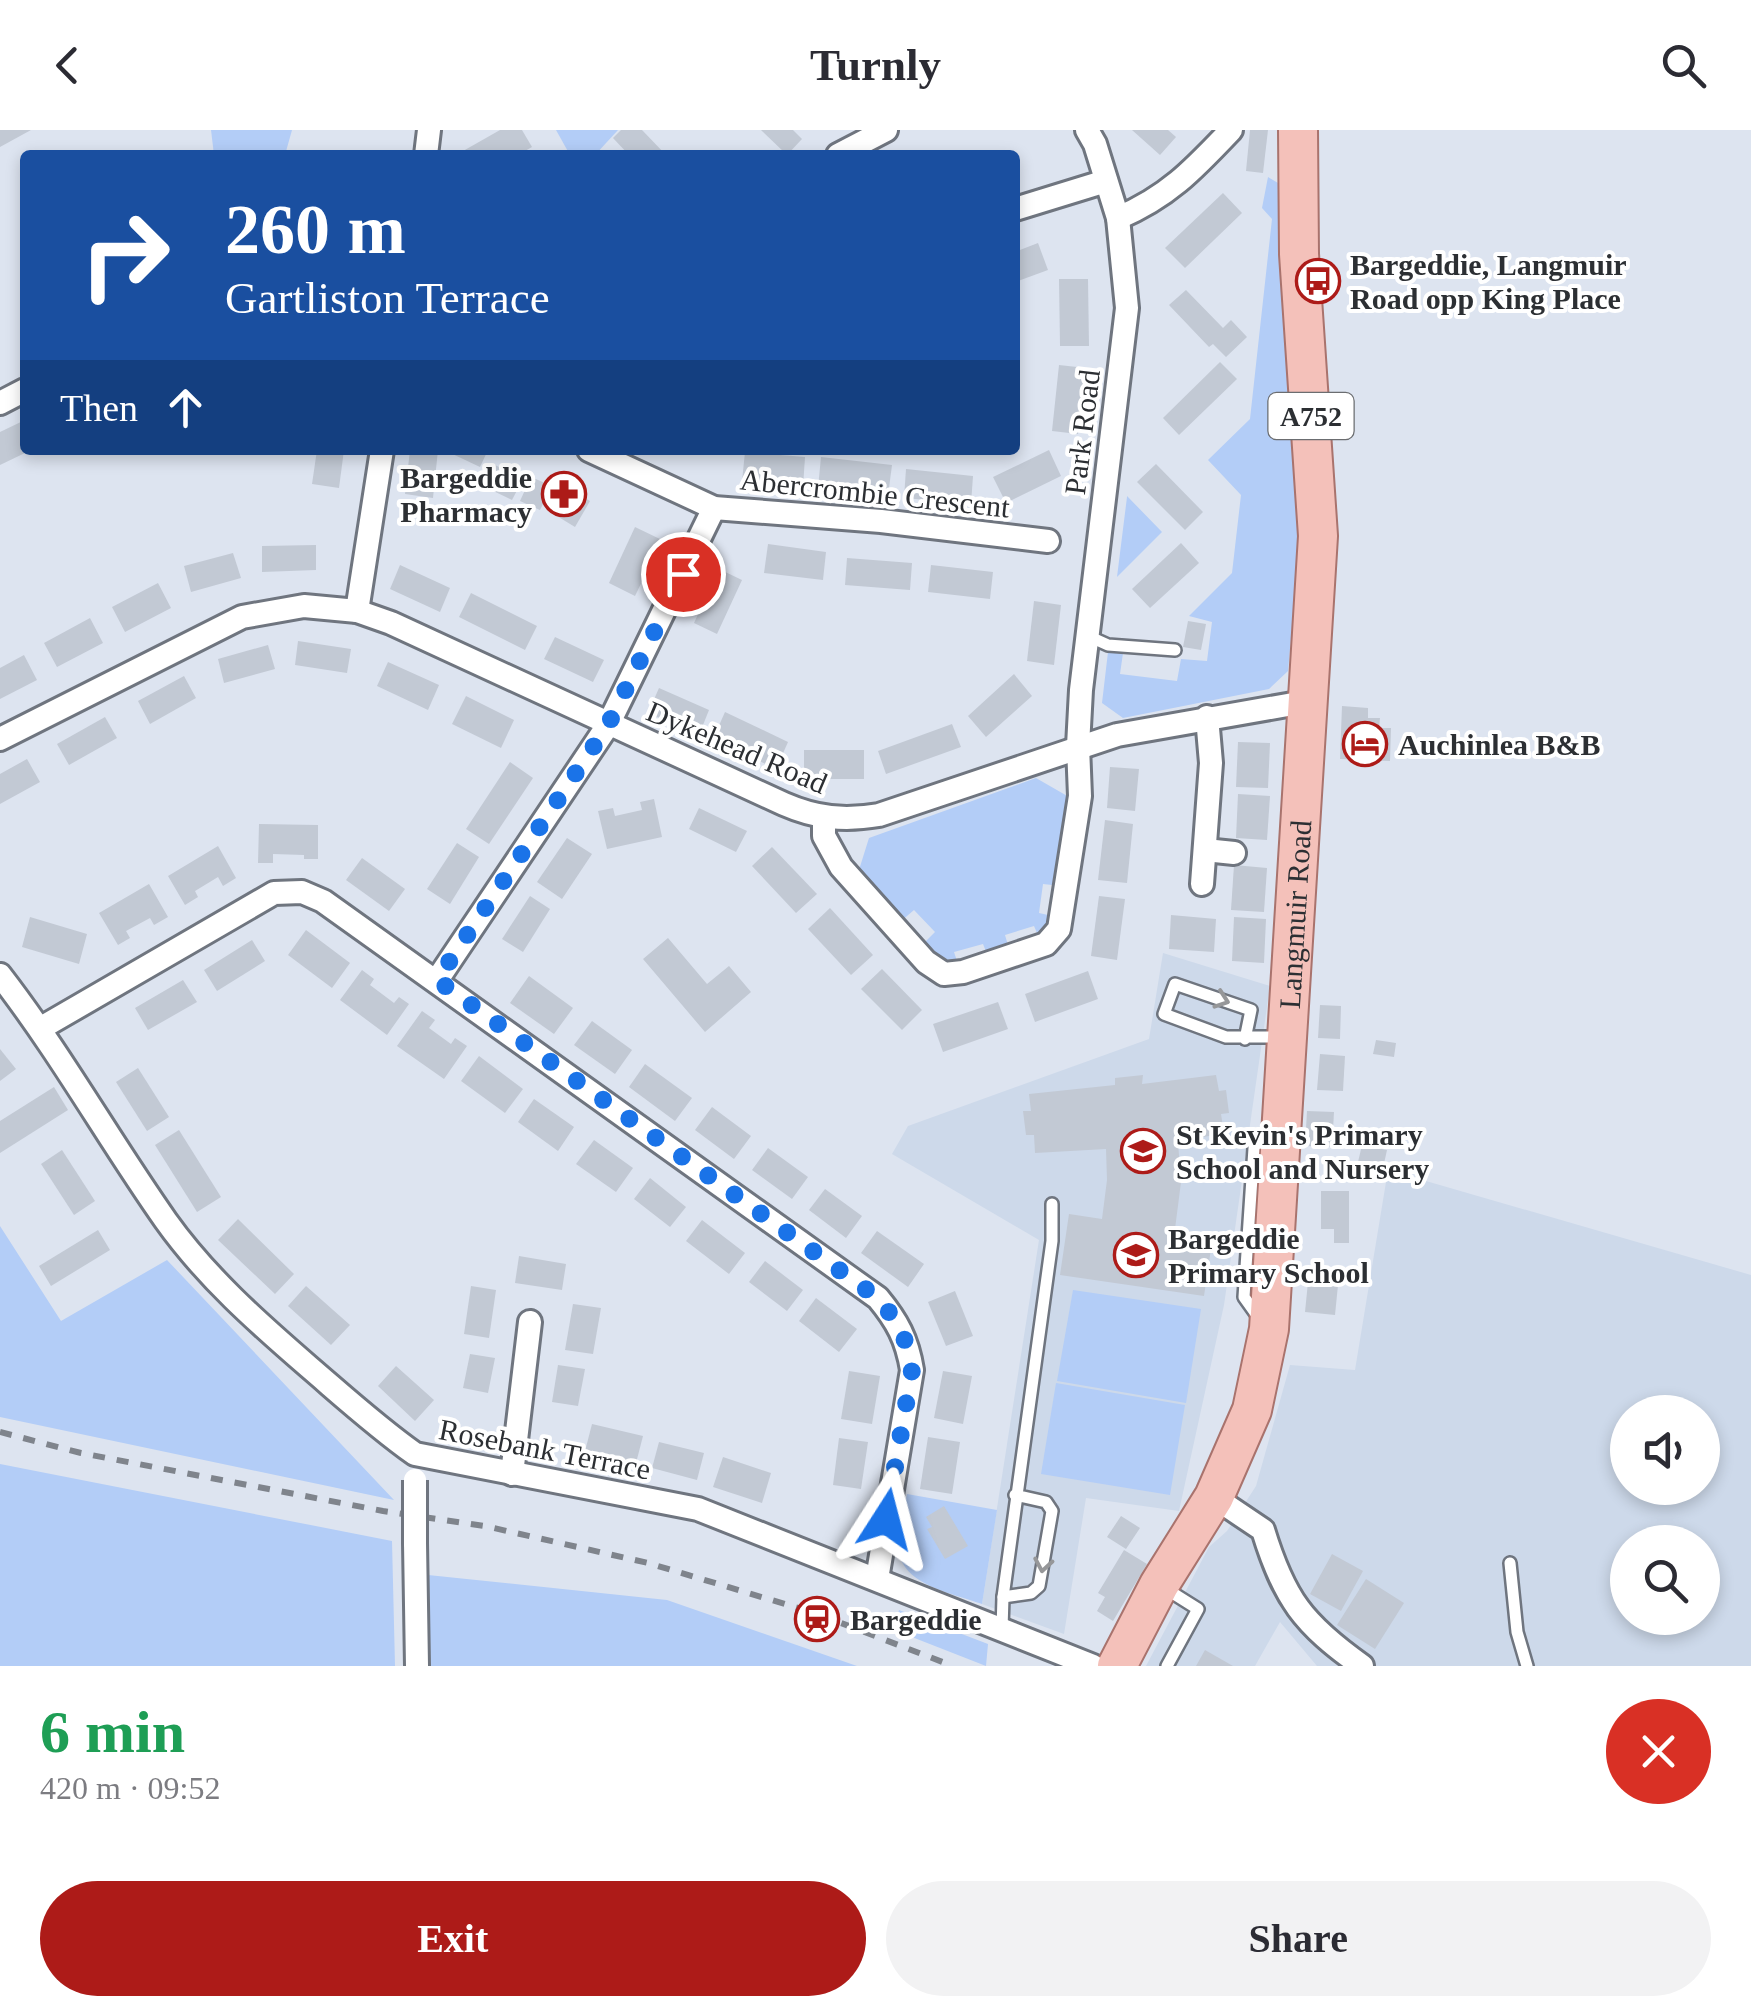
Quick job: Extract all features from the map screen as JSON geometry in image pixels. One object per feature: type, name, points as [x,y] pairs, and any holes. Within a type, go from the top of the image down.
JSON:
[{"type":"main road","name":"Langmuir Road","points":[[1117,1666],[1158,1585],[1214,1497],[1252,1410],[1269,1329],[1318,536],[1299,254],[1298,130]]},
{"type":"street","points":[[848,150],[886,130]]},
{"type":"street","name":"Park Road","points":[[824,818],[824,836],[841,868],[926,962],[944,974],[963,972],[1046,944],[1059,929],[1080,796],[1078,746],[1088,636],[1127,308],[1118,218],[1087,130]]},
{"type":"street","points":[[1118,218],[1151,204],[1183,181],[1230,130]]},
{"type":"street","points":[[1020,207],[1106,181]]},
{"type":"street","points":[[356,611],[381,455]]},
{"type":"street","name":"Abercrombie Crescent","points":[[600,455],[714,508],[881,521],[1048,541]]},
{"type":"street","points":[[437,980],[608,725],[714,508]]},
{"type":"street","name":"Dykehead Road","points":[[0,740],[242,617],[304,606],[356,611],[391,623],[608,725],[824,818],[879,815],[1078,746],[1208,717],[1310,702]]},
{"type":"street","points":[[1202,884],[1211,763],[1208,717]]},
{"type":"street","points":[[1205,850],[1234,853]]},
{"type":"street","points":[[41,1028],[274,893],[302,892],[323,901],[878,1298],[900,1324],[912,1370],[877,1579]]},
{"type":"street","name":"Rosebank Terrace","points":[[0,975],[41,1028],[166,1221],[201,1266],[251,1317],[415,1454],[698,1509],[1093,1666]]},
{"type":"street","points":[[512,1474],[530,1322]]},
{"type":"street","points":[[415,1454],[417,1666]]},
{"type":"street","points":[[1214,1497],[1264,1530],[1277,1577],[1302,1615],[1333,1646],[1362,1666]]},
{"type":"lane","points":[[1088,636],[1108,645],[1175,650]]},
{"type":"lane","points":[[1245,1039],[1252,1010],[1175,984],[1164,1014],[1226,1037],[1245,1039],[1289,1038]]},
{"type":"lane","points":[[1002,1629],[1015,1496],[1052,1241],[1052,1204]]},
{"type":"lane","points":[[1003,1597],[1031,1593],[1039,1586],[1052,1511],[1046,1502],[1015,1496]]},
{"type":"lane","points":[[1510,1563],[1517,1632],[1528,1666]]},
{"type":"lane","points":[[1158,1585],[1198,1609],[1167,1666]]},
{"type":"shaded area","points":[[211,130],[292,130],[286,150],[213,150]]},
{"type":"shaded area","points":[[556,130],[618,130],[600,150],[567,150]]},
{"type":"shaded area","points":[[1268,177],[1278,183],[1297,478],[1298,562],[1288,671],[1269,689],[1123,718],[1102,703],[1108,652],[1123,653],[1120,674],[1177,681],[1181,659],[1207,661],[1212,622],[1189,616],[1232,573],[1241,495],[1208,460],[1250,419],[1272,219],[1262,208]]},
{"type":"shaded area","points":[[1127,497],[1162,532],[1117,577]]},
{"type":"shaded area","points":[[1036,778],[1069,797],[1061,886],[1043,884],[1039,913],[1057,917],[1040,940],[1034,926],[1005,935],[1010,952],[989,959],[983,944],[954,952],[960,970],[947,971],[922,945],[935,932],[914,910],[900,922],[858,873],[869,838]]},
{"type":"shaded area","points":[[1163,953],[1270,986],[1224,1305],[1179,1511],[1086,1498],[1064,1634],[982,1604],[1039,1240],[892,1154],[908,1126],[1149,1039]]},
{"type":"shaded area","points":[[1388,1170],[1751,1275],[1751,1666],[1317,1666],[1280,1622],[1255,1666],[1146,1666],[1209,1547],[1227,1531],[1256,1486],[1290,1365],[1355,1370]]},
{"type":"shaded area","points":[[0,1226],[61,1321],[167,1260],[394,1500],[0,1417]]},
{"type":"shaded area","points":[[1073,1290],[1201,1309],[1186,1403],[1057,1381]]},
{"type":"shaded area","points":[[1056,1383],[1185,1405],[1170,1495],[1041,1474]]},
{"type":"shaded area","points":[[0,1464],[392,1541],[395,1666],[0,1666]]},
{"type":"shaded area","points":[[907,1494],[997,1510],[982,1604],[919,1580],[902,1562],[899,1536]]},
{"type":"shaded area","points":[[428,1575],[667,1600],[857,1666],[429,1666]]},
{"type":"shaded area","points":[[899,1610],[988,1644],[986,1666],[894,1630]]},
{"type":"building","points":[[0,130],[31,130],[0,147]]},
{"type":"building","points":[[500,130],[522,130],[532,147],[527,150],[465,150]]},
{"type":"building","points":[[621,130],[642,130],[661,150],[624,150],[613,138]]},
{"type":"building","points":[[761,130],[793,130],[802,139],[792,150],[782,150]]},
{"type":"building","points":[[1132,130],[1168,130],[1176,137],[1160,155]]},
{"type":"building","points":[[1250,130],[1268,130],[1263,173],[1246,171]]},
{"type":"building","points":[[1223,193],[1242,213],[1185,268],[1165,248]]},
{"type":"building","points":[[1038,243],[1048,270],[1020,280],[1020,250]]},
{"type":"building","points":[[1059,279],[1088,279],[1089,346],[1060,346]]},
{"type":"building","points":[[1186,290],[1223,328],[1231,320],[1247,337],[1226,357],[1213,344],[1209,347],[1169,305]]},
{"type":"building","points":[[1220,362],[1237,379],[1179,435],[1163,418]]},
{"type":"building","points":[[1059,365],[1086,368],[1078,434],[1052,431]]},
{"type":"building","points":[[20,422],[21,455],[0,465],[0,432]]},
{"type":"building","points":[[1049,450],[1061,476],[1006,503],[993,477]]},
{"type":"building","points":[[316,455],[343,455],[339,488],[312,484]]},
{"type":"building","points":[[409,455],[437,455],[433,498],[405,494]]},
{"type":"building","points":[[455,455],[486,455],[480,467]]},
{"type":"building","points":[[745,455],[805,457],[803,487],[742,481]]},
{"type":"building","points":[[821,457],[892,465],[888,496],[818,488]]},
{"type":"building","points":[[493,464],[523,479],[512,500],[483,486]]},
{"type":"building","points":[[1156,464],[1203,512],[1185,530],[1137,482]]},
{"type":"building","points":[[906,469],[973,476],[971,504],[904,498]]},
{"type":"building","points":[[531,477],[552,486],[540,510],[520,501]]},
{"type":"building","points":[[567,488],[590,501],[575,527],[552,513]]},
{"type":"building","points":[[635,527],[662,540],[635,596],[609,583]]},
{"type":"building","points":[[1181,543],[1199,563],[1150,608],[1132,589]]},
{"type":"building","points":[[768,544],[826,552],[823,580],[764,573]]},
{"type":"building","points":[[316,545],[316,570],[262,572],[262,546]]},
{"type":"building","points":[[233,553],[241,578],[191,592],[184,566]]},
{"type":"building","points":[[847,558],[912,563],[910,590],[845,585]]},
{"type":"building","points":[[400,565],[450,588],[440,612],[390,589]]},
{"type":"building","points":[[931,565],[993,572],[990,599],[928,592]]},
{"type":"building","points":[[719,569],[742,580],[717,634],[694,623]]},
{"type":"building","points":[[158,583],[171,608],[125,632],[112,607]]},
{"type":"building","points":[[471,593],[537,626],[525,650],[459,617]]},
{"type":"building","points":[[1034,601],[1061,605],[1054,665],[1027,661]]},
{"type":"building","points":[[90,618],[103,643],[57,667],[44,643]]},
{"type":"building","points":[[1188,621],[1206,624],[1201,650],[1183,647]]},
{"type":"building","points":[[555,637],[604,660],[593,682],[544,659]]},
{"type":"building","points":[[298,641],[351,649],[347,673],[295,665]]},
{"type":"building","points":[[268,645],[275,669],[224,683],[218,659]]},
{"type":"building","points":[[24,655],[37,680],[0,699],[0,668]]},
{"type":"building","points":[[388,662],[439,685],[428,710],[377,686]]},
{"type":"building","points":[[1014,674],[1032,696],[986,737],[968,716]]},
{"type":"building","points":[[184,676],[196,698],[150,724],[138,701]]},
{"type":"building","points":[[659,688],[709,710],[699,735],[648,713]]},
{"type":"building","points":[[466,696],[514,720],[501,748],[452,724]]},
{"type":"building","name":"Auchinlea B&B","points":[[1342,706],[1368,708],[1368,718],[1380,718],[1379,728],[1391,728],[1390,761],[1340,759]]},
{"type":"building","points":[[725,712],[788,742],[776,769],[713,739]]},
{"type":"building","points":[[105,717],[117,738],[69,765],[57,744]]},
{"type":"building","points":[[952,724],[961,747],[886,774],[878,751]]},
{"type":"building","points":[[1238,742],[1270,743],[1268,788],[1236,787]]},
{"type":"building","points":[[804,750],[864,750],[864,779],[804,779]]},
{"type":"building","points":[[27,759],[40,782],[0,804],[0,774]]},
{"type":"building","points":[[510,762],[533,778],[489,844],[466,829]]},
{"type":"building","points":[[1110,767],[1139,769],[1135,811],[1107,808]]},
{"type":"building","points":[[1238,794],[1270,796],[1267,840],[1236,838]]},
{"type":"building","points":[[654,799],[662,837],[607,849],[598,811],[613,808],[615,816],[642,810],[640,802]]},
{"type":"building","points":[[699,808],[747,831],[736,852],[689,829]]},
{"type":"building","points":[[1105,820],[1133,824],[1127,883],[1098,880]]},
{"type":"building","points":[[259,824],[318,825],[318,859],[273,854],[273,863],[258,863]]},
{"type":"building","points":[[567,838],[592,854],[562,899],[537,882]]},
{"type":"building","points":[[457,843],[479,857],[450,904],[427,889]]},
{"type":"building","points":[[218,846],[236,878],[223,886],[218,877],[195,891],[198,897],[185,905],[168,876]]},
{"type":"building","points":[[772,847],[817,894],[796,913],[752,866]]},
{"type":"building","points":[[362,858],[405,889],[389,911],[346,880]]},
{"type":"building","points":[[1234,865],[1267,868],[1264,912],[1231,910]]},
{"type":"building","points":[[149,884],[168,917],[154,925],[150,918],[126,931],[130,938],[118,945],[99,913]]},
{"type":"building","points":[[530,896],[550,909],[523,952],[502,939]]},
{"type":"building","points":[[1099,896],[1125,899],[1117,960],[1091,956]]},
{"type":"building","points":[[830,908],[873,955],[851,975],[808,929]]},
{"type":"building","points":[[1171,915],[1216,919],[1214,952],[1169,949]]},
{"type":"building","points":[[30,917],[87,934],[79,964],[22,947]]},
{"type":"building","points":[[1234,917],[1266,919],[1264,963],[1232,961]]},
{"type":"building","points":[[306,930],[350,963],[332,988],[288,955]]},
{"type":"building","points":[[668,938],[707,984],[729,966],[751,992],[705,1032],[643,959]]},
{"type":"building","points":[[252,940],[265,961],[217,991],[204,970]]},
{"type":"building","points":[[882,969],[922,1010],[902,1030],[861,989]]},
{"type":"building","points":[[362,970],[374,979],[370,985],[394,1003],[399,997],[409,1004],[387,1035],[340,1000]]},
{"type":"building","points":[[1088,971],[1098,999],[1035,1022],[1025,994]]},
{"type":"building","points":[[529,976],[573,1008],[554,1034],[510,1003]]},
{"type":"building","points":[[183,980],[197,1002],[148,1030],[135,1008]]},
{"type":"building","points":[[998,1002],[1008,1029],[943,1052],[933,1024]]},
{"type":"building","points":[[1320,1005],[1341,1006],[1340,1039],[1318,1038]]},
{"type":"building","points":[[422,1011],[435,1020],[429,1028],[451,1044],[455,1038],[467,1046],[444,1079],[397,1046]]},
{"type":"building","points":[[592,1021],[632,1050],[615,1074],[574,1045]]},
{"type":"building","points":[[1376,1040],[1396,1043],[1394,1057],[1373,1054]]},
{"type":"building","points":[[0,1049],[16,1069],[0,1081]]},
{"type":"building","points":[[1320,1054],[1345,1056],[1343,1091],[1317,1090]]},
{"type":"building","points":[[479,1056],[523,1089],[505,1113],[461,1081]]},
{"type":"building","points":[[645,1064],[692,1098],[675,1121],[629,1087]]},
{"type":"building","points":[[138,1068],[169,1117],[147,1131],[116,1082]]},
{"type":"building","name":"St Kevin's Primary School and Nursery","points":[[1143,1075],[1142,1084],[1216,1075],[1219,1091],[1226,1090],[1229,1113],[1221,1114],[1224,1133],[1178,1142],[1181,1182],[1175,1229],[1213,1235],[1204,1296],[1060,1275],[1069,1214],[1102,1219],[1106,1149],[1035,1153],[1034,1135],[1026,1135],[1023,1111],[1031,1111],[1029,1094],[1115,1085],[1115,1078]]},
{"type":"building","points":[[54,1087],[68,1110],[0,1153],[0,1121]]},
{"type":"building","points":[[534,1099],[574,1127],[558,1151],[518,1122]]},
{"type":"building","points":[[712,1107],[751,1136],[734,1159],[695,1130]]},
{"type":"building","points":[[1307,1111],[1334,1112],[1332,1147],[1305,1146]]},
{"type":"building","points":[[179,1130],[221,1197],[197,1212],[155,1145]]},
{"type":"building","points":[[594,1140],[633,1168],[616,1192],[576,1164]]},
{"type":"building","points":[[1362,1145],[1387,1150],[1383,1168],[1358,1162]]},
{"type":"building","points":[[768,1148],[808,1177],[792,1199],[752,1170]]},
{"type":"building","points":[[62,1150],[95,1201],[74,1215],[41,1164]]},
{"type":"building","points":[[650,1178],[686,1207],[670,1227],[634,1199]]},
{"type":"building","points":[[825,1189],[862,1216],[846,1238],[809,1210]]},
{"type":"building","points":[[1321,1191],[1349,1191],[1349,1243],[1334,1243],[1334,1229],[1321,1229]]},
{"type":"building","points":[[238,1219],[294,1274],[275,1294],[218,1240]]},
{"type":"building","points":[[702,1220],[745,1253],[729,1274],[686,1241]]},
{"type":"building","points":[[98,1230],[110,1250],[51,1286],[39,1266]]},
{"type":"building","points":[[877,1231],[924,1264],[908,1287],[861,1253]]},
{"type":"building","points":[[519,1256],[566,1264],[562,1290],[515,1283]]},
{"type":"building","points":[[765,1261],[803,1290],[787,1311],[749,1282]]},
{"type":"building","points":[[1309,1272],[1339,1275],[1335,1315],[1305,1312]]},
{"type":"building","points":[[306,1286],[350,1325],[331,1345],[288,1306]]},
{"type":"building","points":[[471,1286],[496,1290],[489,1338],[464,1334]]},
{"type":"building","points":[[955,1291],[973,1336],[946,1346],[928,1302]]},
{"type":"building","points":[[816,1298],[857,1329],[839,1352],[799,1321]]},
{"type":"building","points":[[573,1304],[601,1308],[593,1354],[565,1350]]},
{"type":"building","points":[[470,1354],[495,1358],[488,1393],[463,1388]]},
{"type":"building","points":[[558,1365],[585,1369],[578,1406],[552,1402]]},
{"type":"building","points":[[396,1366],[434,1400],[415,1421],[378,1386]]},
{"type":"building","points":[[849,1371],[880,1376],[872,1424],[841,1419]]},
{"type":"building","points":[[943,1371],[972,1376],[963,1424],[934,1418]]},
{"type":"building","points":[[592,1424],[643,1436],[635,1467],[584,1455]]},
{"type":"building","points":[[928,1437],[960,1442],[952,1494],[920,1489]]},
{"type":"building","points":[[839,1438],[868,1442],[861,1489],[833,1485]]},
{"type":"building","points":[[659,1442],[704,1453],[697,1480],[652,1468]]},
{"type":"building","points":[[723,1457],[771,1473],[762,1503],[713,1487]]},
{"type":"building","points":[[944,1506],[968,1546],[945,1559],[927,1529],[932,1527],[926,1517]]},
{"type":"building","points":[[1121,1516],[1140,1528],[1126,1549],[1107,1537]]},
{"type":"building","points":[[1124,1550],[1147,1564],[1113,1621],[1097,1611],[1105,1597],[1098,1593]]},
{"type":"building","points":[[1332,1554],[1363,1571],[1341,1611],[1310,1594]]},
{"type":"building","points":[[1366,1579],[1404,1603],[1375,1649],[1337,1625]]},
{"type":"building","points":[[1205,1650],[1233,1666],[1196,1666]]},
{"type":"railway","points":[[0,1432],[81,1453],[383,1511],[485,1526],[648,1563],[815,1613],[953,1666]]},
{"type":"place","name":"Bargeddie, Langmuir Road opp King Place","points":[[1318,281]]},
{"type":"place","name":"Bargeddie Pharmacy","points":[[564,494]]},
{"type":"place","name":"Auchinlea B&B","points":[[1365,744]]},
{"type":"place","name":"St Kevin's Primary School and Nursery","points":[[1143,1151]]},
{"type":"place","name":"Bargeddie Primary School","points":[[1136,1255]]},
{"type":"place","name":"Bargeddie","points":[[817,1619]]},
{"type":"route","points":[[683,574],[608,725],[437,980],[878,1298],[900,1324],[912,1370],[886,1519]]}]
